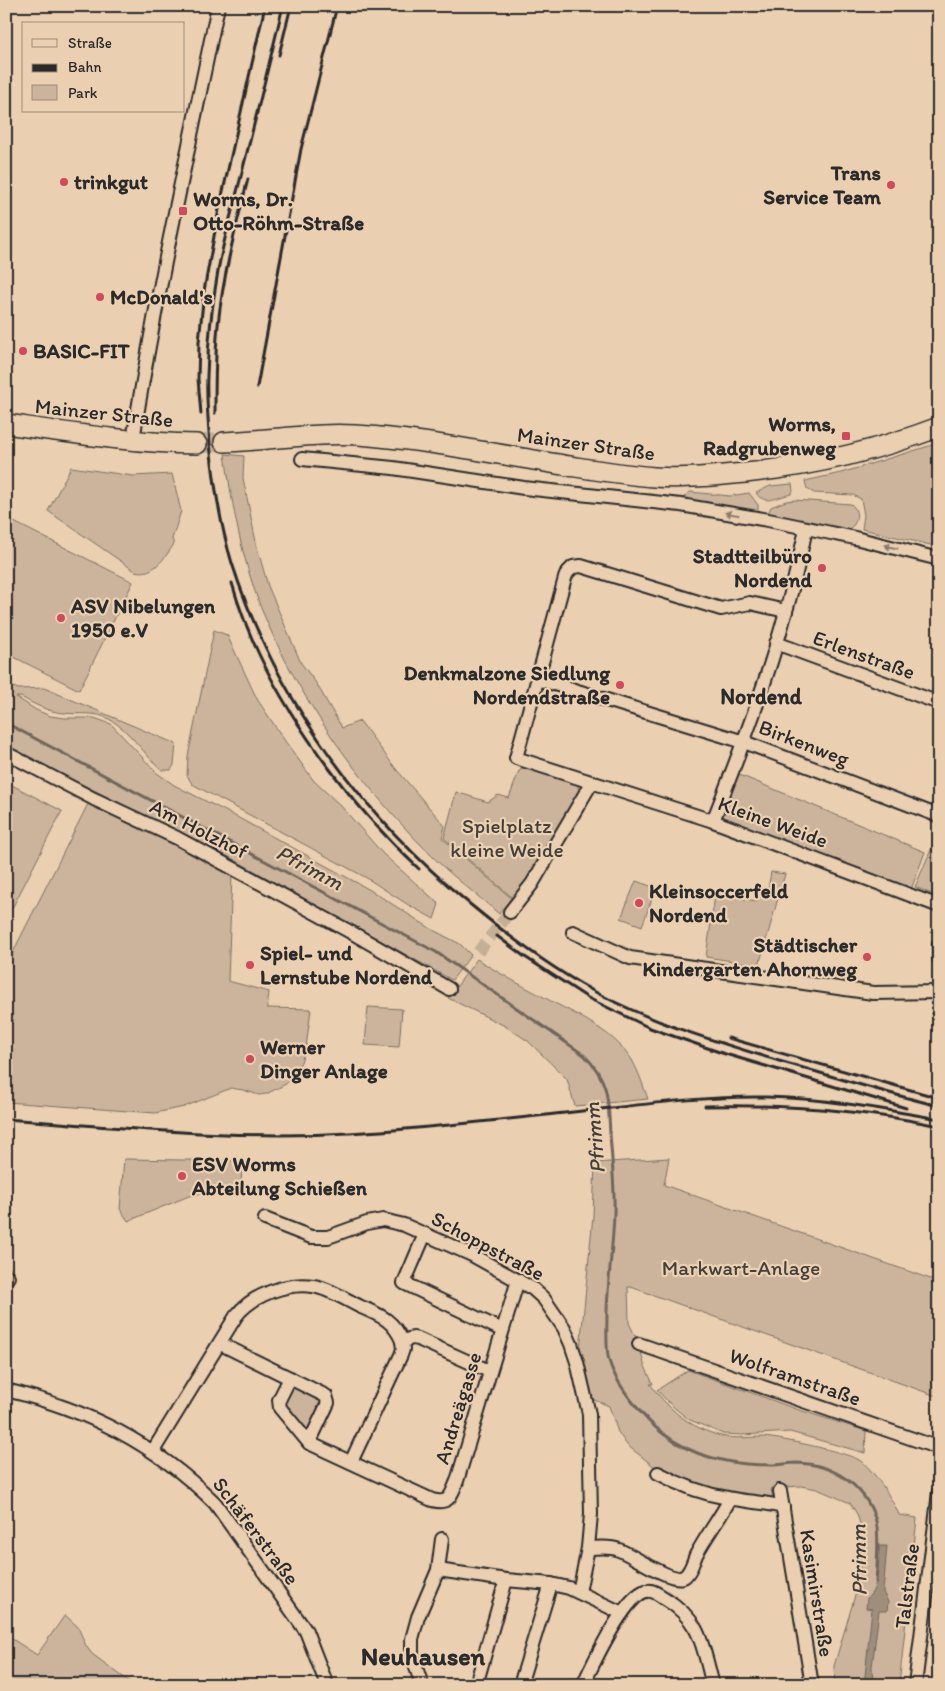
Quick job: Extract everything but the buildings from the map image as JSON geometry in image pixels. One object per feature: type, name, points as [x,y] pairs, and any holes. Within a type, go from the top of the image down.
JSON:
[{"type":"main road","name":"Mainzer Straße","points":[[6,424],[73,434],[197,444]]},
{"type":"main road","name":"Mainzer Straße","points":[[224,442],[274,439],[308,434],[369,435],[655,477],[700,477],[765,471],[830,460],[875,449],[939,427]]},
{"type":"street","points":[[133,440],[145,366],[170,238],[218,6]]},
{"type":"street","points":[[302,459],[393,468],[524,488],[681,505],[855,538],[939,559]]},
{"type":"street","points":[[713,821],[744,742],[776,643],[786,611],[806,528]]},
{"type":"street","points":[[538,679],[565,578],[573,566],[581,566],[721,610],[750,603],[786,611]]},
{"type":"street","name":"Erlenstraße","points":[[776,643],[939,703]]},
{"type":"street","name":"Birkenweg","points":[[538,679],[744,742],[939,816]]},
{"type":"street","name":"Kleine Weide","points":[[538,679],[516,758],[713,821],[939,906]]},
{"type":"street","name":"Am Holzhof","points":[[6,754],[94,799],[177,838],[356,935],[449,989]]},
{"type":"street","points":[[510,912],[532,884],[592,782]]},
{"type":"street","points":[[573,932],[630,958],[873,993],[939,992]]},
{"type":"street","points":[[939,944],[939,958]]},
{"type":"street","name":"Schoppstraße","points":[[266,1219],[312,1237],[328,1237],[367,1223],[383,1220],[404,1225],[472,1255],[518,1280],[539,1294],[564,1328],[579,1370],[589,1414],[591,1514],[588,1548],[579,1592]]},
{"type":"street","name":"Andreägasse","points":[[425,1234],[404,1284],[502,1330]]},
{"type":"street","name":"Andreägasse","points":[[351,1462],[432,1500],[445,1501],[450,1497],[457,1481],[518,1280]]},
{"type":"street","points":[[154,1451],[221,1344],[236,1316],[250,1301],[278,1290],[305,1286],[320,1288],[384,1318],[396,1328],[402,1341],[401,1356],[351,1462],[309,1443],[280,1408],[280,1400],[290,1378]]},
{"type":"street","points":[[402,1341],[413,1338],[418,1339],[489,1372]]},
{"type":"street","points":[[221,1344],[323,1393],[328,1399],[328,1403],[309,1443]]},
{"type":"street","name":"Wolframstraße","points":[[639,1344],[939,1448]]},
{"type":"street","name":"Schäferstraße","points":[[6,1390],[43,1398],[107,1425],[154,1451],[185,1475],[215,1503],[306,1632],[327,1685]]},
{"type":"street","name":"Kasimirstraße","points":[[658,1473],[689,1488],[730,1499],[765,1502],[783,1507]]},
{"type":"street","name":"Kasimirstraße","points":[[780,1491],[812,1685]]},
{"type":"street","name":"Talstraße","points":[[915,1685],[939,1492]]},
{"type":"street","points":[[588,1548],[617,1549],[661,1572],[676,1578],[683,1578],[689,1571],[695,1557],[730,1499]]},
{"type":"street","points":[[422,1685],[412,1656],[412,1639],[418,1617],[438,1570],[442,1539]]},
{"type":"street","points":[[438,1570],[506,1580],[551,1584],[579,1592],[622,1614]]},
{"type":"street","points":[[476,1685],[506,1580]]},
{"type":"street","points":[[520,1685],[551,1584]]},
{"type":"street","points":[[583,1685],[622,1614],[633,1600],[647,1590],[653,1591],[686,1614],[696,1629],[713,1685]]},
{"type":"green space","points":[[939,443],[939,547],[862,529],[864,515],[861,499],[853,495],[814,493],[807,489],[805,481],[841,473]]},
{"type":"green space","points":[[225,454],[244,456],[243,478],[257,547],[268,586],[301,663],[316,683],[342,728],[360,721],[396,769],[445,826],[442,838],[511,898],[499,914],[444,868],[402,825],[332,738],[312,706],[276,641],[254,589],[238,532]]},
{"type":"green space","points":[[71,467],[133,476],[172,474],[181,511],[172,539],[174,544],[158,565],[147,571],[135,571],[48,511]]},
{"type":"green space","points":[[792,484],[793,491],[791,494],[776,498],[763,499],[756,493],[770,486]]},
{"type":"green space","points":[[690,492],[730,496],[749,493],[758,505],[758,511],[686,499],[684,497]]},
{"type":"green space","points":[[794,500],[851,504],[857,515],[855,523],[852,527],[844,530],[770,515],[768,513],[771,507]]},
{"type":"green space","name":"ASV Nibelungen 1950 e.V","points":[[6,518],[133,582],[79,690],[6,653]]},
{"type":"green space","points":[[214,630],[227,635],[257,699],[314,781],[341,806],[383,854],[439,904],[434,919],[365,877],[192,784],[187,775],[188,756]]},
{"type":"green space","points":[[6,684],[18,689],[44,688],[176,744],[174,765],[171,770],[162,770],[124,730],[109,719],[93,714],[70,714],[52,711],[21,697],[16,697],[36,710],[50,716],[94,718],[111,724],[157,773],[174,785],[370,890],[433,930],[460,944],[471,955],[452,980],[231,858],[6,747]]},
{"type":"green space","name":"Spielplatz kleine Weide","points":[[524,768],[575,783],[578,786],[579,792],[528,885],[515,900],[444,838],[456,792],[488,802],[498,795],[509,798],[519,771]]},
{"type":"green space","points":[[735,773],[925,852],[909,895],[716,820]]},
{"type":"green space","points":[[6,782],[62,811],[6,920]]},
{"type":"green space","points":[[89,802],[232,874],[228,981],[269,992],[267,1008],[311,1009],[306,1047],[301,1062],[286,1084],[266,1094],[259,1095],[231,1088],[184,1107],[155,1113],[6,1102],[6,952],[12,954]]},
{"type":"green space","points":[[939,831],[939,897],[915,887]]},
{"type":"green space","points":[[771,872],[785,874],[759,965],[706,957],[715,895],[757,901],[759,887],[768,889]]},
{"type":"green space","name":"Kleinsoccerfeld Nordend","points":[[636,881],[656,888],[642,926],[621,918]]},
{"type":"green space","points":[[477,959],[589,1022],[614,1039],[632,1060],[648,1099],[575,1106],[567,1079],[528,1041],[505,1026],[448,998]]},
{"type":"green space","points":[[368,1007],[402,1009],[399,1047],[365,1045]]},
{"type":"green space","name":"Markwart-Anlage","points":[[669,1158],[664,1185],[939,1282],[939,1397],[628,1287],[629,1323],[639,1344],[644,1364],[653,1384],[650,1384],[678,1414],[694,1425],[720,1436],[732,1438],[771,1438],[841,1453],[859,1460],[876,1477],[899,1515],[917,1518],[899,1685],[835,1685],[834,1666],[859,1582],[861,1527],[857,1514],[850,1503],[817,1489],[801,1486],[771,1488],[773,1500],[717,1493],[661,1472],[627,1445],[618,1432],[609,1406],[592,1399],[580,1349],[593,1216],[595,1163]]},
{"type":"green space","name":"ESV Worms Abteilung Schießen","points":[[124,1159],[242,1161],[241,1190],[216,1191],[189,1196],[128,1221],[120,1209]]},
{"type":"green space","points":[[688,1370],[799,1410],[866,1431],[865,1453],[790,1432],[742,1435],[723,1434],[688,1419],[657,1390]]},
{"type":"green space","points":[[294,1385],[323,1400],[308,1432],[284,1408],[289,1388]]},
{"type":"green space","points":[[65,1615],[78,1627],[86,1646],[92,1654],[134,1685],[6,1685],[6,1635],[37,1655]]},
{"type":"shaded area","points":[[879,1546],[887,1546],[883,1592],[888,1602],[887,1611],[879,1611],[872,1667],[873,1685],[864,1685],[872,1609],[866,1608],[867,1598],[871,1594],[876,1582]]},
{"type":"waterway","name":"Pfrimm","points":[[6,723],[436,952],[584,1055],[599,1074],[608,1101],[614,1203],[607,1340],[609,1362],[617,1379],[640,1412],[661,1432],[684,1447],[711,1458],[743,1464],[810,1464],[823,1467],[845,1478],[855,1486],[870,1506],[877,1524],[876,1582]]},
{"type":"tunnel","points":[[197,444],[224,442]]},
{"type":"tunnel","points":[[478,952],[510,912]]},
{"type":"railway","points":[[201,414],[198,379],[199,342],[204,291],[219,209],[265,6]]},
{"type":"railway","points":[[283,6],[220,258],[211,323],[207,393],[210,444],[216,489],[224,534],[232,563],[250,613],[272,661],[298,707],[327,751],[359,793],[394,833],[431,870],[471,905],[518,942],[567,976],[623,1006],[688,1032],[779,1061],[939,1106]]},
{"type":"railway","points":[[279,55],[291,6]]},
{"type":"railway","points":[[257,387],[301,149],[337,6]]},
{"type":"railway","points":[[215,413],[216,347],[220,307],[230,251],[248,179]]},
{"type":"railway","points":[[232,583],[245,622],[262,661],[283,700],[307,738],[361,808],[419,869]]},
{"type":"railway","points":[[497,936],[525,957],[588,998],[650,1028],[722,1053],[906,1108]]},
{"type":"railway","points":[[728,1038],[939,1098]]},
{"type":"railway","points":[[6,1119],[178,1132],[306,1135],[415,1128],[708,1098],[747,1097],[831,1102],[939,1119]]},
{"type":"railway","points":[[705,1106],[763,1106],[820,1109],[877,1115],[934,1125]]},
{"type":"place","name":"trinkgut","points":[[64,182]]},
{"type":"place","name":"Trans Service Team","points":[[891,185]]},
{"type":"place","name":"Worms, Dr. Otto-Röhm-Straße","points":[[183,211]]},
{"type":"place","name":"McDonald's","points":[[100,297]]},
{"type":"place","name":"BASIC-FIT","points":[[23,351]]},
{"type":"place","name":"Worms, Radgrubenweg","points":[[846,436]]},
{"type":"place","name":"Stadtteilbüro Nordend","points":[[822,568]]},
{"type":"place","name":"ASV Nibelungen 1950 e.V","points":[[61,618]]},
{"type":"place","name":"Denkmalzone Siedlung Nordendstraße","points":[[620,685]]},
{"type":"place","name":"Kleinsoccerfeld Nordend","points":[[639,903]]},
{"type":"place","name":"Städtischer Kindergarten Ahornweg","points":[[867,957]]},
{"type":"place","name":"Spiel- und Lernstube Nordend","points":[[250,965]]},
{"type":"place","name":"Werner Dinger Anlage","points":[[250,1059]]},
{"type":"place","name":"ESV Worms Abteilung Schießen","points":[[182,1176]]},
{"type":"district","name":"Nordend","points":[[761,696]]},
{"type":"district","name":"Neuhausen","points":[[423,1656]]}]
